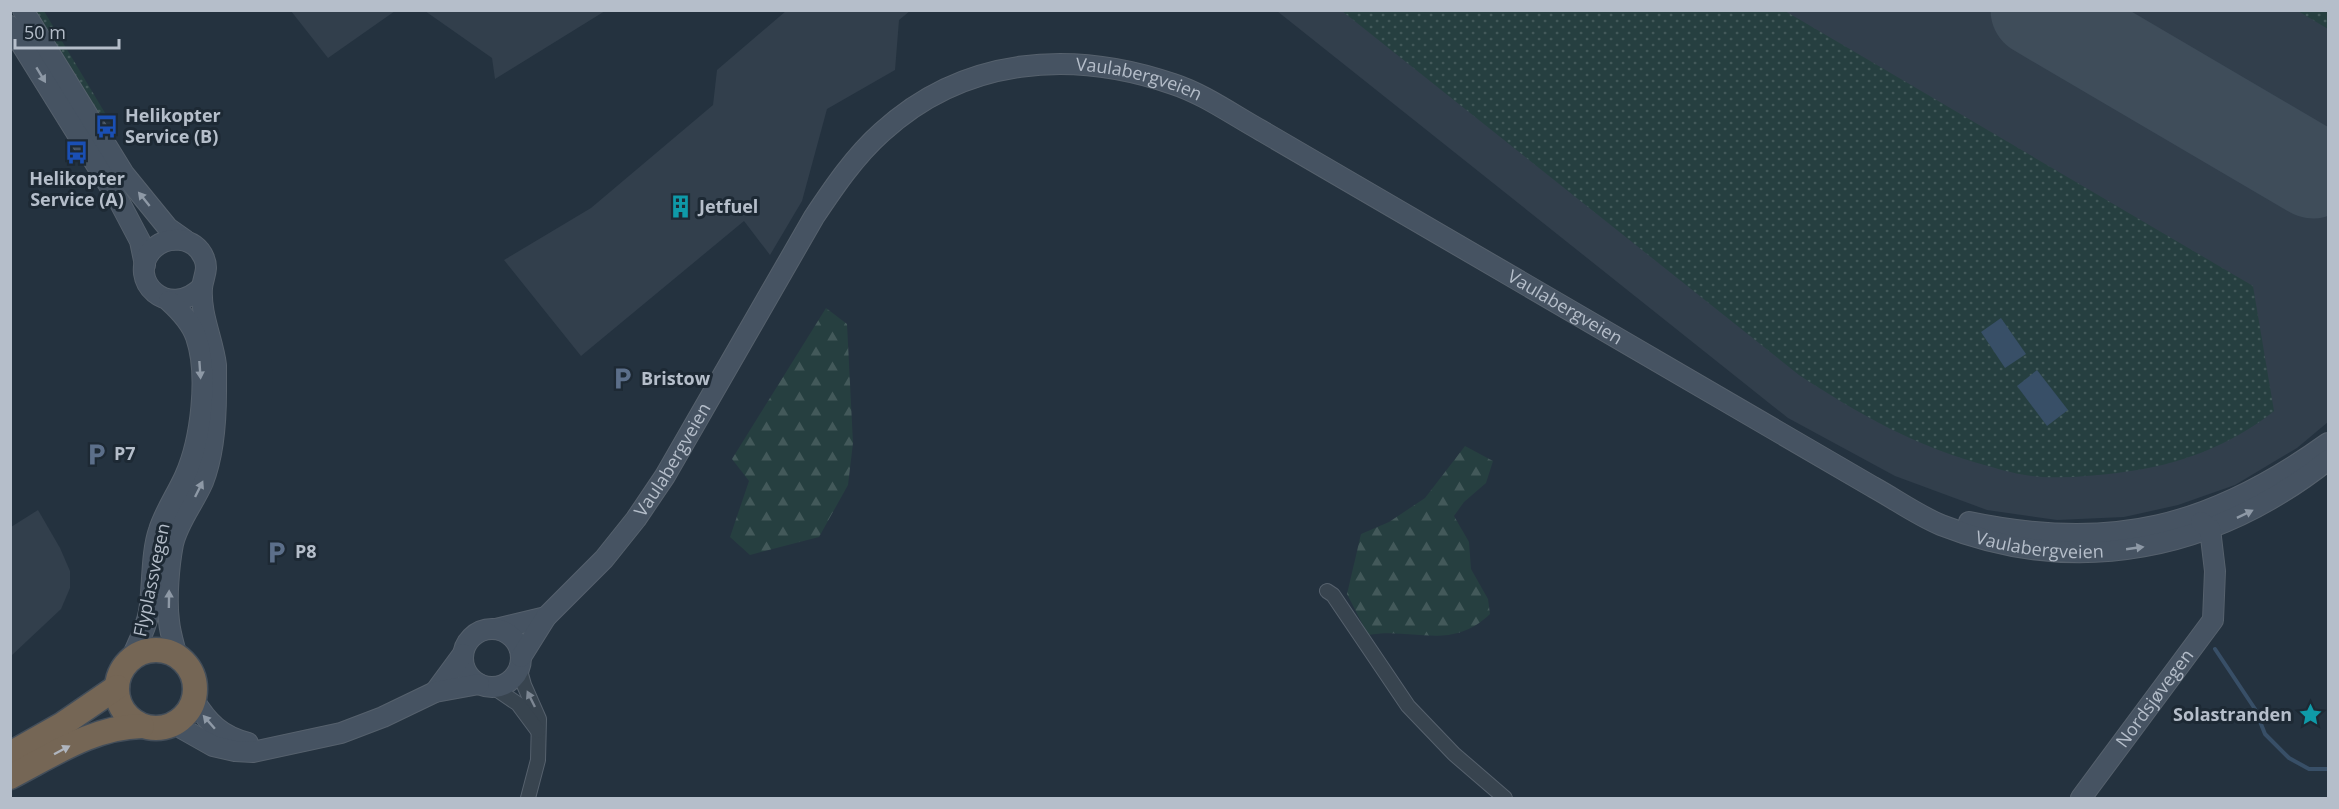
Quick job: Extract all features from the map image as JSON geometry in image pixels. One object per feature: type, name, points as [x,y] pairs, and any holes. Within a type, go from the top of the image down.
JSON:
[{"type":"highway","points":[[10,777],[93,734],[110,729],[142,726],[158,728],[174,724],[186,714],[194,699],[195,683],[189,668],[177,657],[162,651],[146,652],[131,659],[121,672],[117,687],[119,703],[128,717],[142,726]]},
{"type":"highway","points":[[10,754],[63,724],[117,687]]},
{"type":"main road","points":[[10,26],[120,203],[140,241],[146,281],[151,289],[169,301],[182,301],[193,296],[202,287],[206,274],[203,255],[197,247],[168,228],[124,174],[23,10]]},
{"type":"main road","name":"Vaulabergveien","points":[[520,662],[546,617],[598,566],[649,500],[694,429],[814,217],[862,152],[898,118],[942,91],[994,71],[1021,65],[1073,63],[1126,71],[1175,84],[1217,106],[1898,500],[1969,522],[2048,535],[2087,535],[2192,526]]},
{"type":"main road","points":[[145,265],[150,253],[159,243],[171,239],[184,240]]},
{"type":"main road","name":"Flyplassvegen","points":[[177,657],[168,620],[170,567],[174,542],[203,481],[213,444],[216,404],[216,364],[202,287]]},
{"type":"main road","name":"Flyplassvegen","points":[[131,659],[145,629],[149,612],[158,531],[185,476],[198,441],[201,369],[196,337],[185,316],[169,301]]},
{"type":"main road","points":[[2192,526],[2279,477],[2328,443]]},
{"type":"main road","points":[[2192,526],[2210,529],[2249,512],[2288,490],[2328,460]]},
{"type":"main road","points":[[2192,526],[2215,594]]},
{"type":"main road","name":"Nordsjøvegen","points":[[2081,798],[2201,640],[2213,620],[2215,571],[2210,529]]},
{"type":"main road","points":[[435,692],[474,635],[481,631],[546,617]]},
{"type":"main road","points":[[174,724],[213,746],[253,752],[341,733],[383,717],[435,692],[512,679],[520,662],[513,639],[496,629]]},
{"type":"main road","points":[[463,654],[465,668],[473,680],[486,685]]},
{"type":"main road","points":[[194,699],[205,718],[216,729],[231,738],[271,748]]},
{"type":"street","points":[[1327,591],[1333,595],[1408,706],[1454,754],[1505,798]]},
{"type":"street","points":[[520,662],[524,685],[539,718],[538,760],[528,798]]},
{"type":"street","points":[[486,685],[518,704],[538,732]]},
{"type":"shaded area","points":[[605,10],[495,79],[492,58],[425,11]]},
{"type":"shaded area","points":[[291,11],[395,11],[328,58]]},
{"type":"shaded area","points":[[786,11],[910,11],[899,20],[895,70],[827,109],[802,201],[770,255],[744,221],[581,356],[504,260],[591,208],[713,105],[717,70]]},
{"type":"shaded area","points":[[1277,11],[2328,11],[2328,422],[2297,448],[2235,485],[2178,505],[2124,517],[2057,520],[1987,510],[1895,476],[1788,418]]},
{"type":"shaded area","points":[[38,510],[60,548],[70,571],[70,588],[61,609],[11,656],[11,527]]},
{"type":"green space","points":[[31,11],[44,11],[108,118],[99,120]]},
{"type":"green space","points":[[1342,11],[1785,11],[2253,286],[2274,411],[2222,444],[2184,459],[2144,469],[2093,476],[2035,476],[2001,470],[1913,439],[1867,416],[1799,375]]},
{"type":"green space","points":[[2298,11],[2328,11],[2328,29]]},
{"type":"green space","points":[[826,308],[847,324],[853,443],[848,485],[819,537],[750,555],[730,537],[749,481],[732,459]]},
{"type":"green space","points":[[1465,446],[1493,461],[1486,483],[1464,502],[1454,516],[1469,542],[1471,569],[1488,599],[1490,614],[1461,632],[1446,635],[1385,633],[1368,635],[1347,594],[1361,534],[1389,522],[1425,498]]},
{"type":"water","points":[[2001,318],[2026,354],[2005,368],[1981,332]]},
{"type":"water","points":[[2037,370],[2068,410],[2047,426],[2017,386]]},
{"type":"waterway","points":[[2215,649],[2255,709],[2265,734],[2289,758],[2309,769],[2328,769]]},
{"type":"runway","points":[[2037,10],[2313,172]]},
{"type":"place","name":"Helikopter Service (B)","points":[[107,126]]},
{"type":"place","name":"Helikopter Service (A)","points":[[77,153]]},
{"type":"place","name":"Jetfuel","points":[[681,207]]},
{"type":"place","name":"Bristow","points":[[623,379]]},
{"type":"place","name":"P7","points":[[96,454]]},
{"type":"place","name":"P8","points":[[277,552]]},
{"type":"place","name":"Solastranden","points":[[2310,715]]}]
